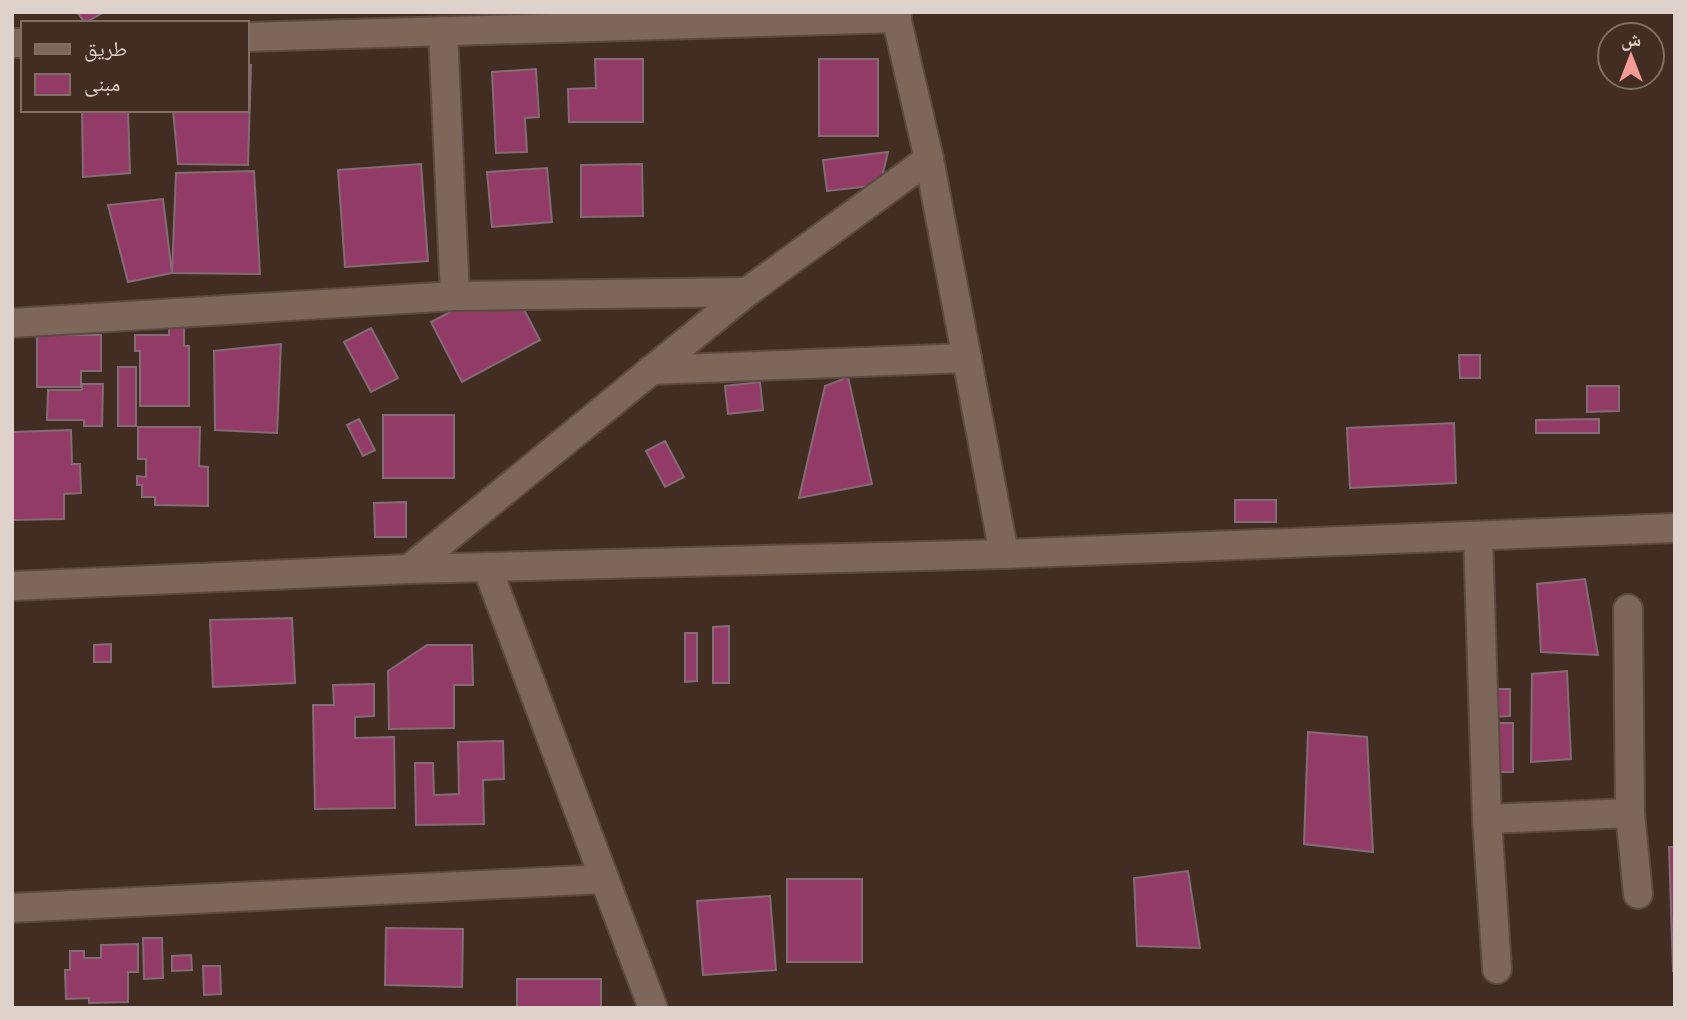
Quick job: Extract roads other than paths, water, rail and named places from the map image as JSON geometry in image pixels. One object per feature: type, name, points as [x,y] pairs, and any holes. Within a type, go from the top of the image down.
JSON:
[{"type":"street","points":[[331,34],[365,12]]},
{"type":"street","points":[[248,37],[896,15],[929,159],[1004,554]]},
{"type":"street","points":[[443,31],[455,296]]},
{"type":"street","points":[[409,569],[747,292],[929,159]]},
{"type":"street","points":[[12,323],[455,296],[747,292]]},
{"type":"street","points":[[651,370],[967,358]]},
{"type":"street","points":[[12,586],[409,569],[1004,554],[1675,528]]},
{"type":"street","points":[[1478,536],[1487,819],[1497,969]]},
{"type":"street","points":[[487,567],[653,1008]]},
{"type":"street","points":[[1628,609],[1630,813],[1638,894]]},
{"type":"street","points":[[1487,819],[1630,813]]},
{"type":"street","points":[[12,908],[604,879]]}]
